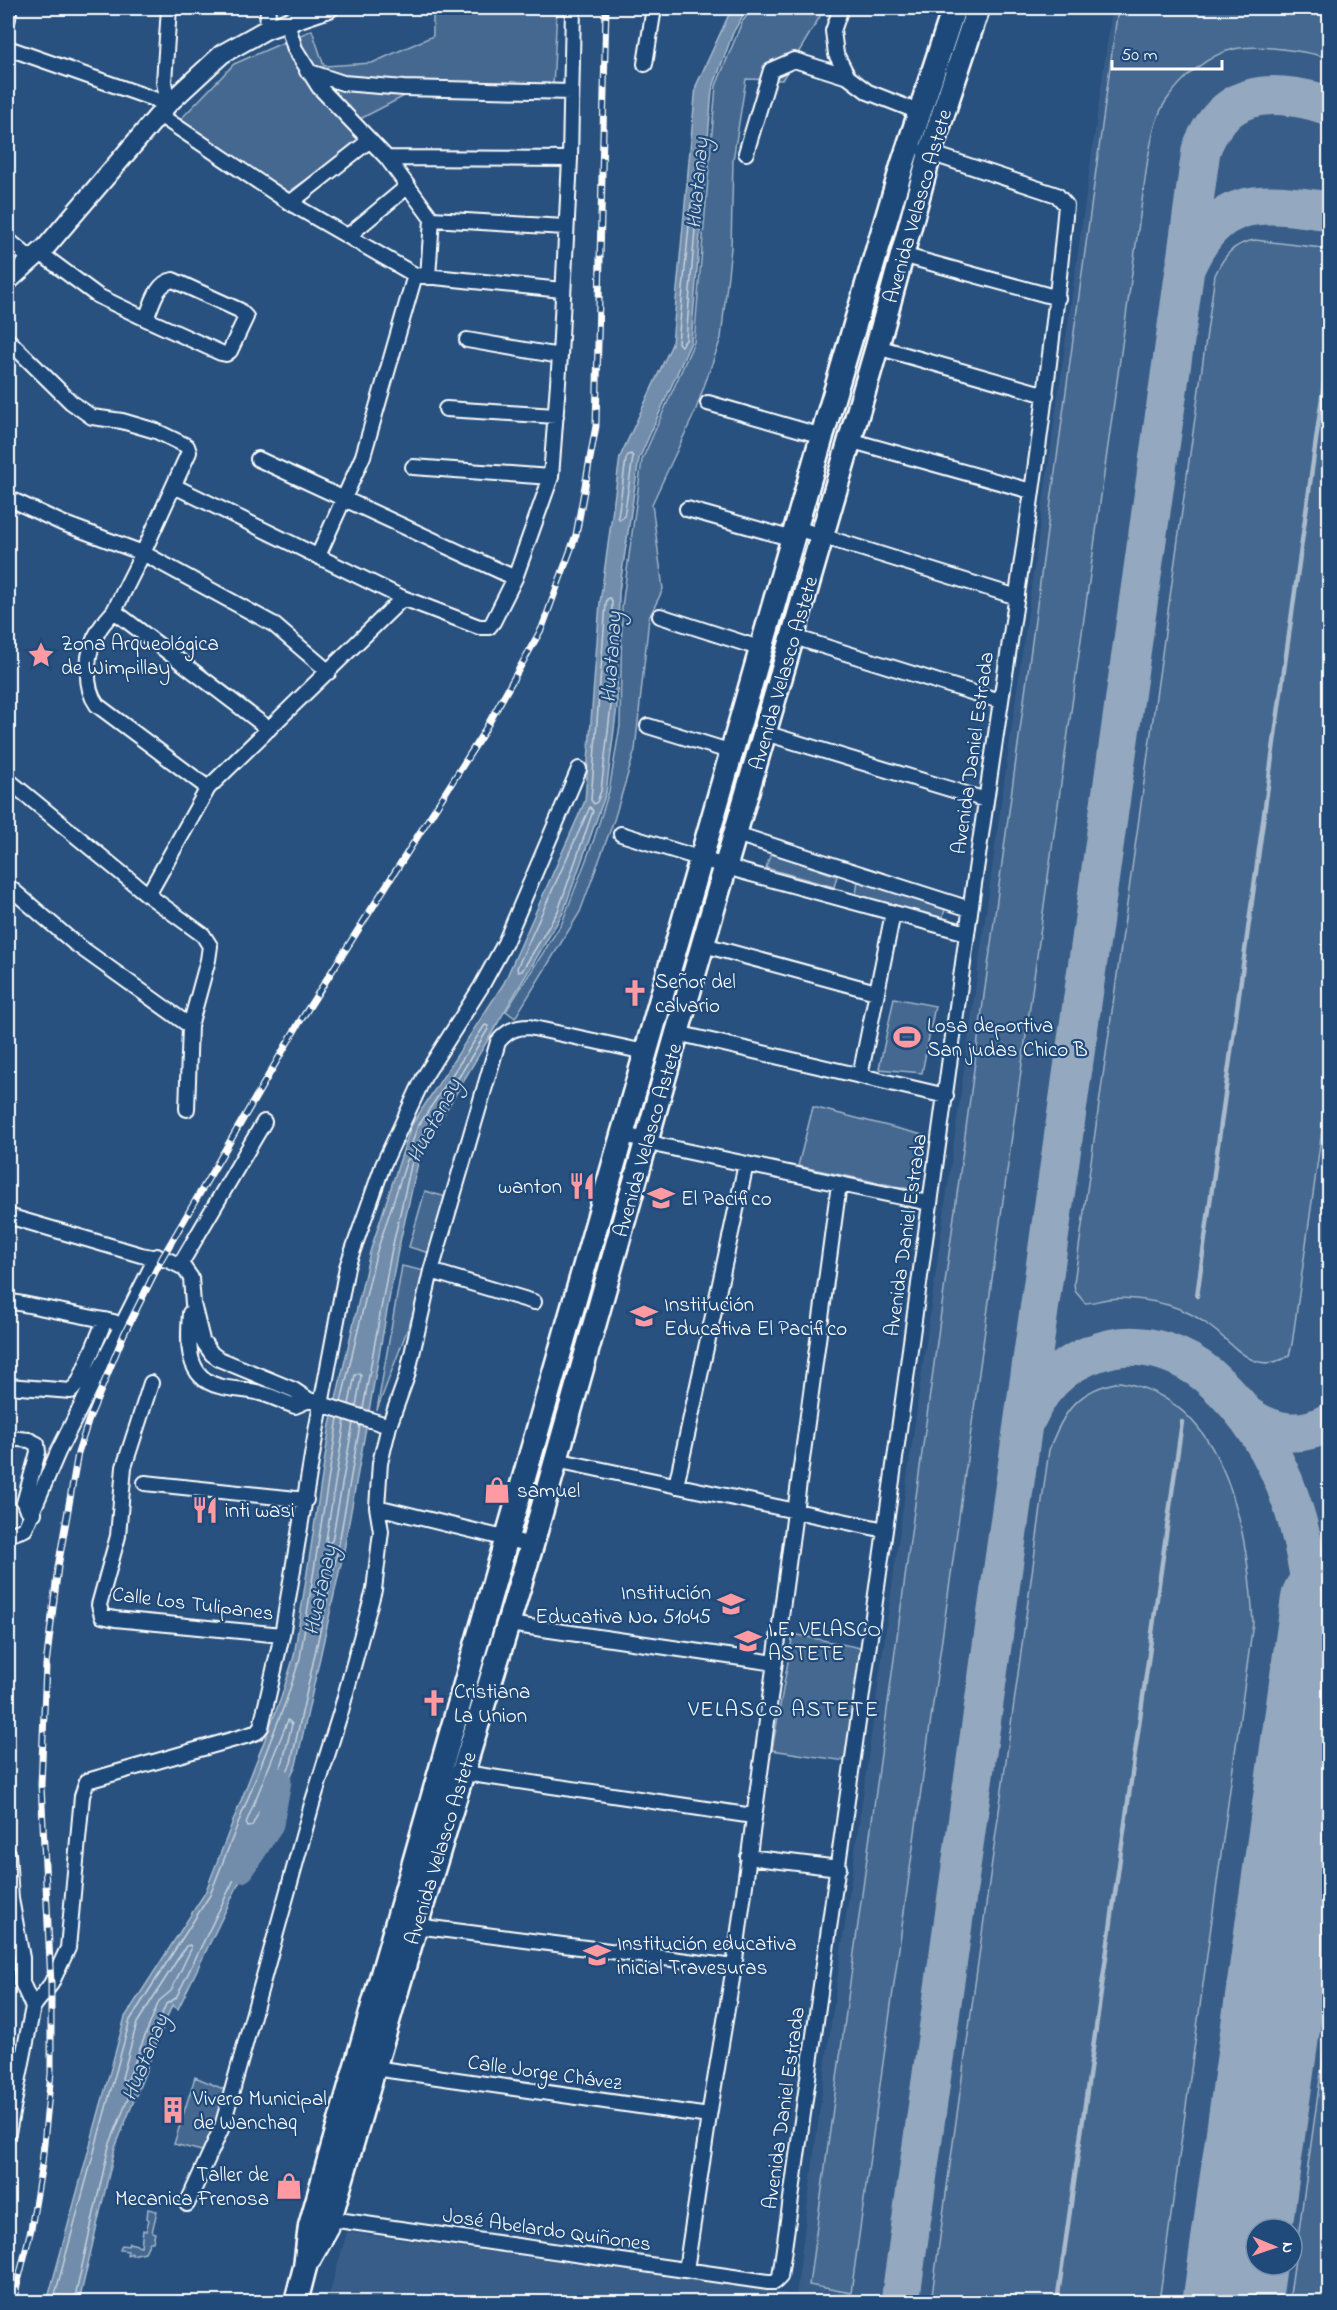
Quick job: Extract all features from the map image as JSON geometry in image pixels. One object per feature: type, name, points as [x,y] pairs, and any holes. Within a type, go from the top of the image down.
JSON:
[{"type":"highway","name":"Avenida Velasco Astete","points":[[296,2302],[305,2267],[327,2228],[322,2217],[441,1768],[822,436],[908,146],[954,8]]},
{"type":"highway","name":"Avenida Velasco Astete","points":[[322,2217],[375,2068],[532,1545],[877,347],[930,153],[978,8]]},
{"type":"street","points":[[8,19],[9,8]]},
{"type":"street","points":[[163,109],[168,8]]},
{"type":"street","points":[[267,29],[268,8]]},
{"type":"street","points":[[8,281],[36,257],[163,109],[222,54],[267,29],[329,8]]},
{"type":"street","points":[[174,486],[403,598],[484,628],[493,622],[515,578],[551,477],[570,159],[573,8]]},
{"type":"street","points":[[645,64],[654,8]]},
{"type":"street","points":[[842,8],[833,31],[836,54],[848,76]]},
{"type":"street","points":[[287,22],[295,49],[307,71],[319,87],[387,158],[432,219],[422,276],[363,456],[318,556]]},
{"type":"street","points":[[8,48],[163,109],[290,203],[422,276],[562,290]]},
{"type":"street","points":[[746,153],[771,70],[794,60],[848,76],[868,92],[919,112]]},
{"type":"street","points":[[307,71],[344,83],[394,87],[571,92]]},
{"type":"street","points":[[290,203],[370,140]]},
{"type":"street","points":[[908,146],[930,153]]},
{"type":"street","name":"Avenida Daniel Estrada","points":[[775,2282],[780,2277],[839,1868],[970,909],[1046,395],[1066,205],[1057,195],[930,153]]},
{"type":"street","points":[[387,158],[570,159]]},
{"type":"street","points":[[348,236],[408,186]]},
{"type":"street","points":[[432,219],[565,227]]},
{"type":"street","points":[[8,240],[98,296],[146,319],[226,354],[230,351],[246,317],[239,310],[173,280],[160,287],[146,319]]},
{"type":"street","points":[[902,255],[1058,298]]},
{"type":"street","points":[[8,340],[71,402],[92,417],[122,421],[156,431],[187,446],[189,452],[143,553],[114,611],[99,630],[92,644],[88,677],[92,698],[97,705],[208,788]]},
{"type":"street","points":[[467,340],[560,356]]},
{"type":"street","points":[[877,347],[1046,395]]},
{"type":"street","points":[[708,402],[822,436]]},
{"type":"street","points":[[446,408],[556,416]]},
{"type":"street","points":[[849,440],[1031,491]]},
{"type":"street","points":[[258,459],[515,578]]},
{"type":"street","points":[[413,467],[551,477]]},
{"type":"street","points":[[8,498],[62,523],[143,553],[273,624],[329,672]]},
{"type":"street","points":[[687,509],[795,534],[822,537],[1017,597]]},
{"type":"street","points":[[148,896],[208,788],[403,598]]},
{"type":"street","points":[[114,611],[270,729]]},
{"type":"street","points":[[660,616],[762,649]]},
{"type":"street","points":[[794,637],[1000,701]]},
{"type":"street","points":[[648,726],[732,752]]},
{"type":"street","points":[[765,733],[986,800]]},
{"type":"street","points":[[8,2133],[33,2007],[51,1984],[68,1948],[82,1796],[87,1781],[257,1732],[261,1727],[282,1635],[306,1500],[320,1403],[347,1267],[382,1164],[424,1077],[481,987],[505,943],[579,769]]},
{"type":"street","points":[[8,780],[148,896],[203,935],[210,946],[190,1026],[187,1109]]},
{"type":"street","points":[[621,834],[726,866],[967,933]]},
{"type":"street","points":[[736,834],[970,909]]},
{"type":"street","points":[[8,886],[73,942],[190,1026]]},
{"type":"street","points":[[860,1076],[893,913]]},
{"type":"street","points":[[704,945],[876,993]]},
{"type":"street","points":[[188,2204],[222,2127],[374,1590],[381,1531],[377,1507],[385,1425],[407,1376],[431,1271],[491,1059],[498,1042],[505,1034],[517,1027],[529,1027],[645,1052]]},
{"type":"street","points":[[678,1034],[946,1096]]},
{"type":"street","points":[[180,1265],[264,1122]]},
{"type":"street","points":[[623,1134],[746,1164],[929,1203]]},
{"type":"street","points":[[675,1486],[746,1164]]},
{"type":"street","points":[[686,2270],[734,1967],[840,1184]]},
{"type":"street","points":[[8,1216],[141,1255],[157,1256],[180,1265],[191,1278],[193,1304],[202,1340],[212,1354],[225,1363],[294,1390],[320,1403],[385,1425]]},
{"type":"street","points":[[8,1535],[25,1529],[34,1513],[38,1496],[58,1452],[157,1256]]},
{"type":"street","points":[[431,1271],[534,1302]]},
{"type":"street","points":[[191,1278],[189,1347],[199,1376],[212,1385],[259,1393],[295,1406],[320,1403]]},
{"type":"street","points":[[8,1301],[122,1324]]},
{"type":"street","points":[[8,1386],[71,1391],[79,1382],[105,1320]]},
{"type":"street","name":"Calle Los Tulipanes","points":[[151,1383],[124,1467],[118,1536],[99,1605],[102,1616],[282,1635]]},
{"type":"street","points":[[8,1438],[29,1440],[37,1444],[38,1452],[24,1503],[26,1508],[34,1513]]},
{"type":"street","points":[[556,1460],[885,1530]]},
{"type":"street","points":[[145,1483],[306,1500]]},
{"type":"street","points":[[377,1507],[532,1545]]},
{"type":"street","points":[[508,1624],[775,1664]]},
{"type":"street","points":[[441,1768],[753,1816]]},
{"type":"street","points":[[8,1853],[11,1899],[22,1958],[22,1983],[33,2007]]},
{"type":"street","points":[[748,1857],[839,1868]]},
{"type":"street","points":[[416,1926],[734,1967]]},
{"type":"street","name":"Calle Jorge Chávez","points":[[375,2068],[709,2116]]},
{"type":"street","name":"José Abelardo Quiñones","points":[[322,2217],[775,2282]]},
{"type":"shaded area","points":[[433,8],[557,8],[553,87],[416,90],[356,121],[359,142],[286,194],[177,123],[234,64],[312,30],[324,66],[372,63],[433,36]]},
{"type":"shaded area","points":[[753,8],[825,8],[782,80],[746,79],[733,160],[731,248],[721,338],[695,412],[652,504],[663,589],[649,618],[635,750],[614,820],[580,912],[515,1018],[506,1011],[562,923],[594,839],[609,791],[620,726],[622,607],[642,460],[694,342],[716,86],[742,22]]},
{"type":"shaded area","points":[[1112,8],[1329,8],[1329,2302],[327,2302],[347,2232],[796,2295],[829,2038]]},
{"type":"shaded area","points":[[1118,8],[1329,8],[1329,58],[1269,48],[1234,49],[1214,57],[1195,69],[1179,84],[1162,107],[1148,158],[851,2293],[809,2285]]},
{"type":"shaded area","points":[[1255,240],[1330,249],[1330,1073],[1292,1344],[1289,1356],[1267,1363],[1249,1358],[1206,1323],[1181,1310],[1146,1300],[1108,1299],[1085,1303],[1075,1291],[1074,1283],[1215,275],[1222,262],[1235,247]]},
{"type":"shaded area","points":[[771,853],[837,876],[834,887],[766,868]]},
{"type":"shaded area","points":[[858,879],[946,906],[942,920],[856,896]]},
{"type":"shaded area","name":"Losa deportiva San judas Chico B","points":[[894,998],[935,1006],[922,1073],[879,1069]]},
{"type":"shaded area","points":[[813,1107],[927,1136],[914,1190],[798,1166]]},
{"type":"shaded area","points":[[425,1191],[453,1199],[436,1255],[409,1247]]},
{"type":"shaded area","points":[[402,1266],[429,1272],[377,1410]]},
{"type":"shaded area","points":[[1120,1382],[1157,1394],[1186,1415],[1209,1442],[1225,1476],[1237,1512],[1245,1550],[1253,1623],[1159,2302],[931,2302],[1049,1450],[1060,1424],[1074,1404],[1093,1390]]},
{"type":"shaded area","points":[[512,1564],[517,1566],[460,1760],[452,1760]]},
{"type":"shaded area","points":[[793,1634],[861,1648],[845,1761],[772,1750]]},
{"type":"shaded area","points":[[1329,2015],[1329,2302],[1289,2302],[1292,2277],[1304,2277],[1304,2217],[1301,2217]]},
{"type":"shaded area","points":[[195,2077],[228,2091],[210,2153],[174,2144]]},
{"type":"shaded area","points":[[148,2209],[157,2211],[152,2232],[155,2233],[153,2242],[150,2242],[145,2252],[127,2255],[128,2251],[120,2250],[122,2245],[128,2246],[129,2243],[141,2246],[143,2230],[146,2231],[149,2220],[147,2218]]},
{"type":"water","points":[[732,8],[747,8],[733,33],[712,90],[691,342],[639,459],[619,592],[617,706],[606,793],[563,913],[420,1154],[397,1255],[344,1550],[296,1765],[178,2009],[172,2005],[115,2148],[79,2302],[47,2302],[125,2017],[205,1893],[281,1698],[294,1656],[330,1425],[370,1252],[411,1126],[504,983],[585,801],[600,603],[620,457],[672,344],[696,86]]},
{"type":"waterway","points":[[1197,1296],[1329,347]]},
{"type":"waterway","points":[[1057,2302],[1182,1422]]},
{"type":"waterway","name":"Huatanay","points":[[241,1869],[270,1824],[278,1781]]},
{"type":"taxiway","points":[[1186,260],[1201,150],[1216,122],[1225,112],[1248,99],[1277,95],[1330,107]]},
{"type":"taxiway","points":[[900,2302],[1185,269],[1198,245],[1212,227],[1227,215],[1243,208],[1282,205],[1330,211]]},
{"type":"taxiway","points":[[1028,1416],[1043,1391],[1062,1371],[1086,1357],[1113,1348],[1126,1346],[1152,1348],[1177,1356],[1210,1377],[1240,1407],[1263,1439],[1294,1509],[1311,1585],[1321,1665]]},
{"type":"taxiway","points":[[1249,1417],[1269,1427],[1288,1432],[1309,1430],[1330,1422]]},
{"type":"runway","points":[[1232,2302],[1330,1603]]},
{"type":"railway","points":[[13,2302],[31,2229],[42,2164],[51,2073],[51,1984],[41,1785],[46,1665],[58,1567],[78,1453],[89,1419],[124,1334],[162,1258],[299,1023],[482,735],[542,628],[576,535],[596,426],[606,8]]},
{"type":"place","name":"Zona Arqueológica de Wimpillay","points":[[41,655]]},
{"type":"place","name":"Señor del calvario","points":[[635,993]]},
{"type":"place","name":"Losa deportiva San judas Chico B","points":[[907,1037]]},
{"type":"place","name":"wanton","points":[[582,1186]]},
{"type":"place","name":"El Pacifico","points":[[661,1198]]},
{"type":"place","name":"Institución Educativa El Pacifico","points":[[644,1316]]},
{"type":"place","name":"samuel","points":[[497,1490]]},
{"type":"place","name":"inti wasi","points":[[205,1510]]},
{"type":"place","name":"Institución Educativa No. 51045","points":[[731,1604]]},
{"type":"place","name":"I.E. VELASCO ASTETE","points":[[748,1641]]},
{"type":"place","name":"Cristiana La Union","points":[[434,1703]]},
{"type":"place","name":"Institución educativa inicial Travesuras","points":[[597,1955]]},
{"type":"place","name":"Vivero Municipal de Wanchaq","points":[[173,2110]]},
{"type":"place","name":"Taller de Mecanica Frenosa","points":[[289,2186]]},
{"type":"district","name":"VELASCO ASTETE","points":[[784,1708]]}]
